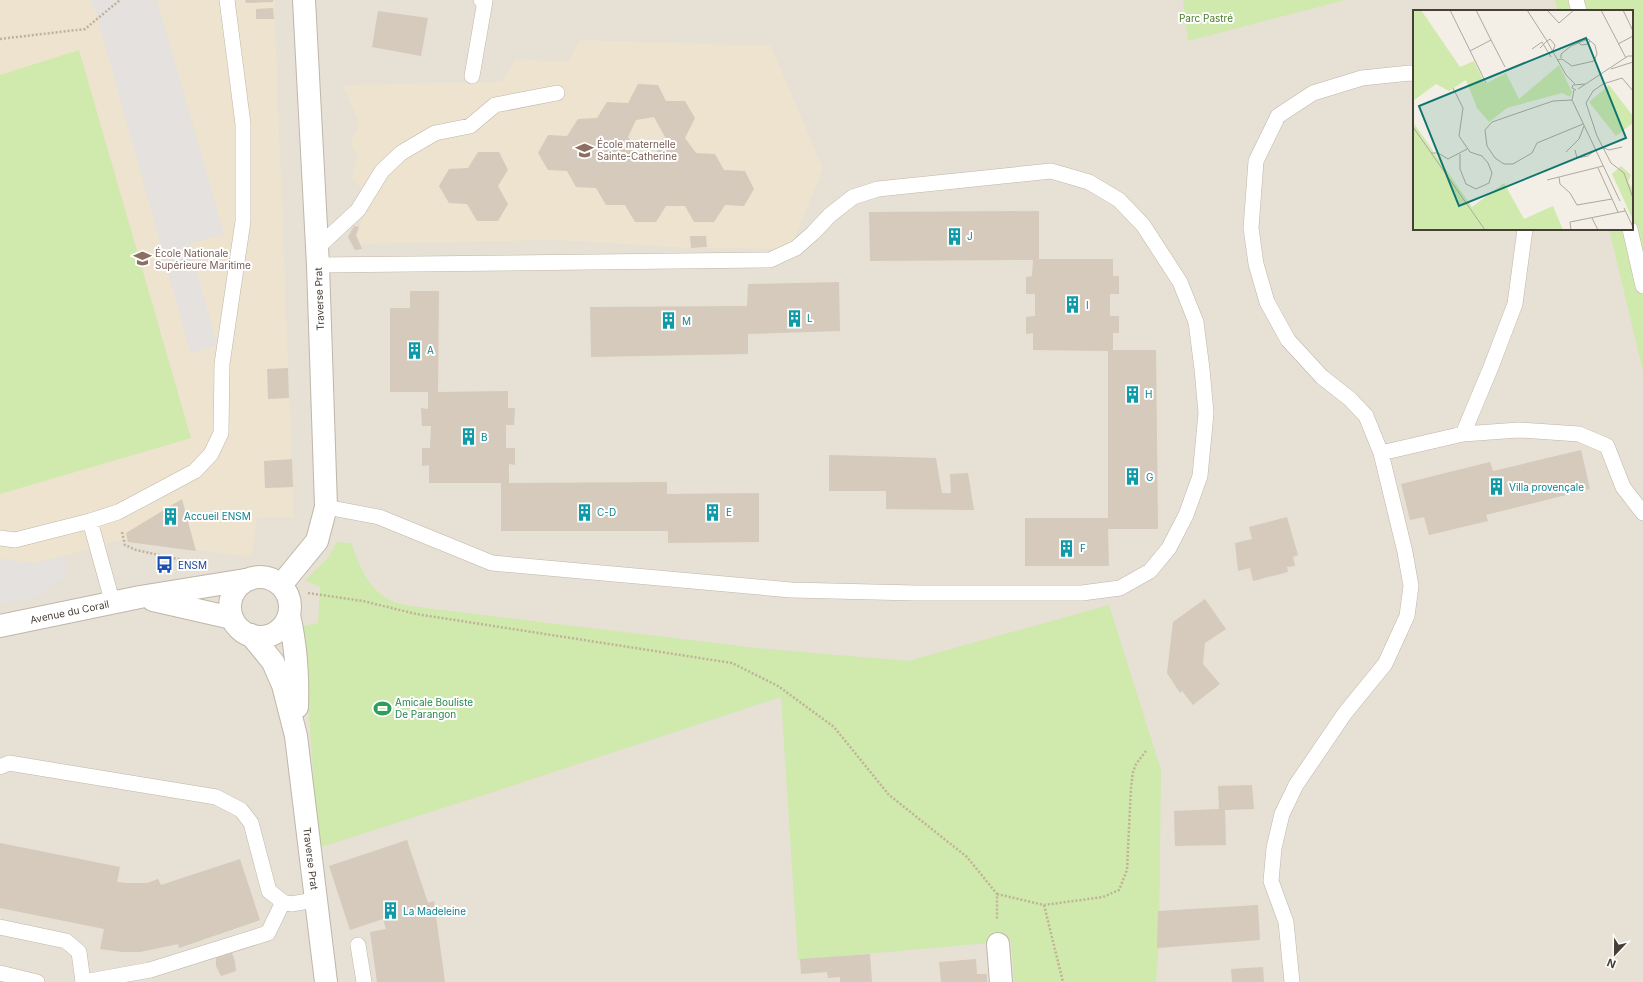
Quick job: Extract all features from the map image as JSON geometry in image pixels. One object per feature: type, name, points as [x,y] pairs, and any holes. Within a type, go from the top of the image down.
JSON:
[{"type":"street","name":"Traverse Prat","points":[[283,587],[317,541],[326,506],[308,1]]},
{"type":"street","points":[[264,576],[273,579],[283,587],[289,597],[290,606],[289,615],[285,624],[279,630],[270,635],[261,637],[243,632],[236,626],[232,618],[230,601],[233,592],[238,585],[245,580],[264,576]]},
{"type":"street","name":"Avenue du Corail","points":[[0,626],[113,604],[140,597],[245,580]]},
{"type":"street","name":"Avenue du Corail","points":[[140,597],[232,618]]},
{"type":"street","name":"Traverse Prat","points":[[289,615],[294,637],[297,687],[296,736]]},
{"type":"street","name":"Traverse Prat","points":[[251,635],[273,662],[283,685],[296,736],[326,982]]},
{"type":"street","points":[[998,944],[1001,982]]},
{"type":"lane","points":[[0,538],[15,540],[90,522],[118,512],[195,471],[211,454],[221,433],[222,364],[243,221],[243,124],[227,0]]},
{"type":"lane","points":[[472,76],[484,1],[481,0]]},
{"type":"lane","points":[[1576,0],[1579,10]]},
{"type":"lane","points":[[1292,982],[1286,922],[1271,881],[1274,848],[1282,814],[1296,785],[1340,720],[1385,664],[1407,616],[1411,586],[1405,552],[1381,453],[1366,416],[1350,399],[1322,377],[1288,340],[1267,302],[1256,264],[1251,228],[1256,161],[1278,116],[1314,93],[1362,78],[1413,74]]},
{"type":"lane","points":[[317,257],[358,210],[382,171],[402,153],[435,133],[470,126],[495,105],[557,93]]},
{"type":"lane","points":[[317,257],[770,260],[796,248],[830,215],[853,197],[878,189],[1051,171],[1089,182],[1119,200],[1143,225],[1180,282],[1196,322],[1206,413],[1200,476],[1186,515],[1170,548],[1150,571],[1120,588],[1082,593],[915,593],[791,590],[492,563],[379,517],[326,506]]},
{"type":"lane","points":[[1463,434],[1491,368],[1515,304],[1525,230]]},
{"type":"lane","points":[[1630,230],[1643,286]]},
{"type":"lane","points":[[1381,453],[1463,434],[1519,430],[1579,434],[1607,446],[1623,487],[1643,513]]},
{"type":"lane","points":[[90,522],[113,604]]},
{"type":"lane","points":[[0,767],[9,764],[216,797],[241,810],[251,823],[269,891],[283,902],[291,904],[316,900]]},
{"type":"lane","points":[[0,927],[66,942],[78,952],[84,982],[150,970],[268,932],[283,902]]},
{"type":"lane","points":[[358,946],[364,982]]},
{"type":"lane","points":[[0,973],[37,982]]},
{"type":"path","points":[[0,39],[84,28],[120,0]]},
{"type":"path","points":[[118,512],[125,544],[136,550],[198,564],[200,588]]},
{"type":"path","points":[[283,587],[363,601],[416,614],[732,663],[778,686],[834,727],[889,795],[967,857],[997,894],[998,944]]},
{"type":"path","points":[[997,894],[1044,904],[1103,897],[1119,890],[1127,870],[1133,772],[1136,764],[1146,751]]},
{"type":"path","points":[[1044,904],[1063,982]]},
{"type":"shaded area","points":[[0,0],[1619,0],[1621,10],[1413,10],[1413,230],[1633,230],[1643,111],[1643,982],[0,982]]},
{"type":"shaded area","name":"École Nationale Supérieure Maritime","points":[[0,0],[274,0],[294,517],[257,518],[251,555],[246,556],[128,542],[127,539],[36,563],[0,559]]},
{"type":"shaded area","points":[[92,0],[157,0],[224,234],[189,244],[217,345],[191,354],[96,12],[92,6]]},
{"type":"shaded area","name":"École maternelle Sainte-Catherine","points":[[580,40],[771,46],[823,169],[790,249],[691,248],[554,240],[360,244],[356,235],[364,214],[352,206],[361,188],[352,178],[358,156],[350,145],[359,123],[343,85],[502,82],[515,59],[568,62]]},
{"type":"shaded area","points":[[63,556],[67,574],[40,596],[0,604],[0,559],[37,563]]},
{"type":"green space","name":"Parc Pastré","points":[[1183,0],[1345,0],[1188,41]]},
{"type":"green space","points":[[1555,0],[1643,0],[1643,371],[1609,230],[1633,230],[1633,10],[1558,10]]},
{"type":"green space","points":[[79,50],[191,438],[0,494],[0,75]]},
{"type":"green space","points":[[337,542],[351,543],[362,569],[371,585],[385,597],[401,604],[757,648],[908,661],[1109,605],[1161,770],[1159,940],[1156,982],[1014,982],[1011,941],[798,960],[781,697],[318,848],[303,626],[318,623],[320,587],[305,580],[328,558]]},
{"type":"building","points":[[245,0],[273,0],[273,2],[246,3]]},
{"type":"building","points":[[273,8],[274,19],[256,19],[256,9]]},
{"type":"building","points":[[378,11],[428,18],[421,56],[372,47]]},
{"type":"building","points":[[638,84],[658,85],[666,101],[685,101],[695,118],[685,138],[696,153],[715,154],[724,170],[745,171],[754,189],[744,206],[725,205],[714,222],[694,222],[685,206],[666,206],[656,222],[635,222],[625,205],[606,205],[596,188],[576,187],[567,171],[548,170],[538,153],[548,135],[567,136],[578,119],[597,118],[607,102],[628,103]],"holes":[[[654,117],[665,137],[656,153],[637,153],[628,137],[636,120]]]},
{"type":"building","points":[[478,152],[499,152],[508,170],[498,186],[508,204],[498,221],[477,221],[467,204],[449,203],[439,186],[449,169],[468,168]]},
{"type":"building","points":[[1039,211],[1039,259],[1113,259],[1113,276],[1119,276],[1119,294],[1110,294],[1110,316],[1119,316],[1119,333],[1113,333],[1113,350],[1156,350],[1158,529],[1108,529],[1109,566],[1025,566],[1025,518],[1108,518],[1108,351],[1033,350],[1033,333],[1026,334],[1026,317],[1035,316],[1035,294],[1026,294],[1026,277],[1032,276],[1033,260],[870,261],[869,212]]},
{"type":"building","points":[[354,226],[359,227],[356,235],[362,249],[355,250],[348,237]]},
{"type":"building","points":[[690,236],[706,236],[707,247],[691,248]]},
{"type":"building","name":"M","points":[[839,282],[840,331],[748,334],[748,354],[591,357],[590,307],[747,306],[748,284]]},
{"type":"building","points":[[410,291],[439,291],[438,392],[508,391],[508,408],[515,408],[514,425],[506,425],[506,448],[515,448],[515,465],[509,464],[509,483],[667,482],[667,494],[759,493],[759,542],[668,543],[668,531],[501,531],[501,483],[429,483],[429,465],[422,466],[422,448],[430,448],[431,426],[422,426],[421,408],[428,409],[428,392],[390,392],[390,308],[410,308]]},
{"type":"building","points":[[288,368],[289,398],[268,399],[267,369]]},
{"type":"building","name":"Villa provençale","points":[[1581,450],[1590,489],[1486,515],[1488,521],[1429,535],[1424,517],[1410,520],[1401,484],[1490,462],[1493,471]]},
{"type":"building","points":[[829,455],[936,458],[942,493],[951,493],[950,474],[968,473],[974,510],[886,509],[886,491],[829,491]]},
{"type":"building","points":[[292,459],[293,487],[265,488],[264,461]]},
{"type":"building","name":"Accueil ENSM","points":[[182,499],[196,551],[128,542],[126,533]]},
{"type":"building","points":[[1287,517],[1298,555],[1293,557],[1295,566],[1287,567],[1288,572],[1253,581],[1250,568],[1238,571],[1235,543],[1252,539],[1249,527]]},
{"type":"building","points":[[1205,599],[1226,629],[1205,643],[1203,664],[1220,684],[1193,705],[1182,691],[1180,693],[1167,673],[1173,622]]},
{"type":"building","points":[[1252,785],[1254,809],[1225,810],[1226,845],[1175,846],[1174,811],[1219,809],[1218,786]]},
{"type":"building","name":"La Madeleine","points":[[407,840],[428,903],[434,901],[445,982],[377,982],[370,932],[386,929],[383,919],[350,930],[329,866]]},
{"type":"building","points":[[0,843],[120,867],[117,882],[127,883],[147,883],[158,879],[161,885],[240,859],[260,920],[179,948],[178,944],[140,952],[122,952],[100,949],[104,929],[0,908]]},
{"type":"building","points":[[1258,905],[1260,940],[1157,948],[1158,911]]},
{"type":"building","points":[[232,953],[236,971],[221,976],[216,966],[216,958]]},
{"type":"building","points":[[870,954],[872,982],[840,982],[840,977],[828,978],[827,972],[801,974],[800,959]]},
{"type":"building","points":[[976,959],[977,974],[987,974],[987,982],[941,982],[939,962]]},
{"type":"building","points":[[1263,967],[1264,982],[1232,982],[1231,969]]},
{"type":"place","name":"École maternelle Sainte-Catherine","points":[[584,150]]},
{"type":"place","name":"J","points":[[954,236]]},
{"type":"place","name":"École Nationale Supérieure Maritime","points":[[142,259]]},
{"type":"place","name":"I","points":[[1073,305]]},
{"type":"place","name":"L","points":[[794,318]]},
{"type":"place","name":"M","points":[[669,321]]},
{"type":"place","name":"A","points":[[414,350]]},
{"type":"place","name":"H","points":[[1132,394]]},
{"type":"place","name":"B","points":[[468,437]]},
{"type":"place","name":"G","points":[[1133,477]]},
{"type":"place","name":"Villa provençale","points":[[1496,487]]},
{"type":"place","name":"C-D","points":[[584,512]]},
{"type":"place","name":"E","points":[[713,512]]},
{"type":"place","name":"Accueil ENSM","points":[[171,516]]},
{"type":"place","name":"F","points":[[1067,548]]},
{"type":"place","name":"ENSM","points":[[165,565]]},
{"type":"place","name":"Amicale Bouliste De Parangon","points":[[382,708]]},
{"type":"place","name":"La Madeleine","points":[[390,911]]}]
